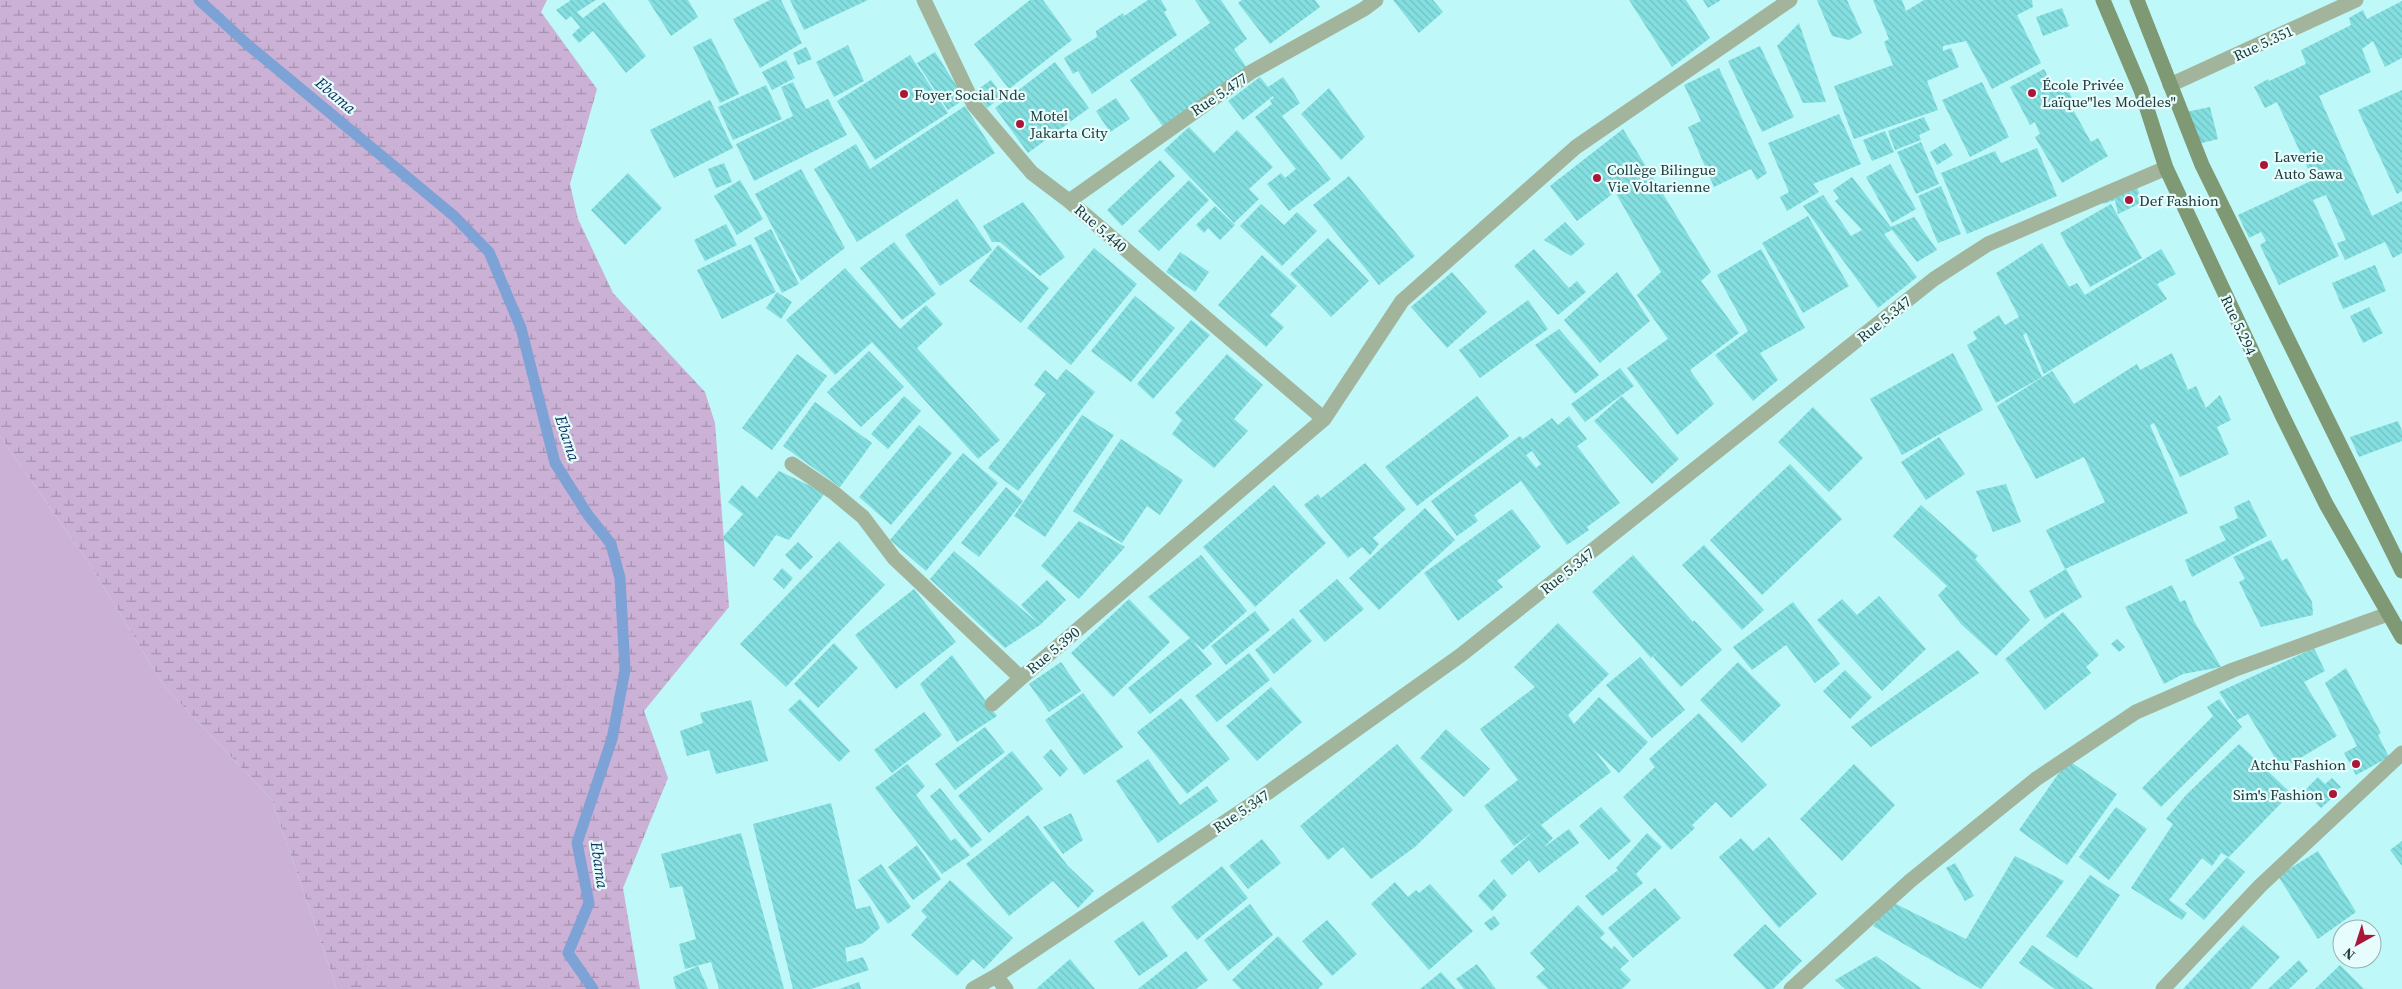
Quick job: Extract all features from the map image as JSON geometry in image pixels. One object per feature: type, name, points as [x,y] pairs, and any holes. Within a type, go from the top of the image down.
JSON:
[{"type":"main road","name":"Rue 5.294","points":[[2103,0],[2140,90],[2166,168],[2326,504],[2402,637]]},
{"type":"main road","points":[[2137,0],[2202,165],[2402,572]]},
{"type":"street","name":"Rue 5.440","points":[[924,0],[974,105],[1032,173],[1070,202],[1324,419]]},
{"type":"street","name":"Rue 5.477","points":[[1070,202],[1251,72],[1376,0]]},
{"type":"street","name":"Rue 5.390","points":[[792,464],[833,492],[863,517],[894,558],[1021,678],[1324,419],[1402,300],[1576,147],[1790,0]]},
{"type":"street","name":"Rue 5.351","points":[[2170,85],[2356,0]]},
{"type":"street","name":"Rue 5.347","points":[[973,989],[996,976],[1248,806],[1461,655],[1934,279],[1988,244],[2166,168]]},
{"type":"street","points":[[1791,989],[1910,881],[2036,779],[2136,712],[2233,670],[2388,614]]},
{"type":"street","points":[[992,704],[1021,678]]},
{"type":"street","points":[[2163,989],[2260,886],[2402,753]]},
{"type":"street","points":[[996,976],[1006,989]]},
{"type":"green space","points":[[0,0],[547,0],[541,12],[597,89],[570,184],[578,219],[613,293],[705,392],[715,423],[729,607],[644,711],[668,778],[623,888],[640,989],[337,989],[272,800],[164,686],[89,563],[0,436]]},
{"type":"green space","points":[[0,436],[89,563],[164,686],[272,800],[337,989],[0,989]]},
{"type":"building","points":[[571,0],[596,0],[577,12],[583,18],[604,2],[646,56],[626,73],[593,31],[579,43],[572,35],[580,27],[571,16],[566,20],[556,10]]},
{"type":"building","points":[[648,0],[688,0],[698,17],[671,36]]},
{"type":"building","points":[[770,0],[781,0],[802,43],[760,68],[733,19]]},
{"type":"building","points":[[790,0],[868,0],[804,30]]},
{"type":"building","points":[[1030,0],[1043,0],[1072,40],[1009,89],[974,44]]},
{"type":"building","points":[[1148,0],[1161,0],[1167,10],[1164,12],[1177,35],[1092,94],[1078,71],[1073,74],[1064,58],[1097,37],[1096,31],[1123,13],[1124,16]]},
{"type":"building","points":[[1195,0],[1221,0],[1247,39],[1234,49],[1247,68],[1164,128],[1130,80],[1210,23]]},
{"type":"building","points":[[1242,0],[1315,0],[1320,7],[1270,44],[1238,3]]},
{"type":"building","points":[[1393,0],[1433,0],[1443,12],[1419,33]]},
{"type":"building","points":[[1629,0],[1686,0],[1710,38],[1672,67]]},
{"type":"building","points":[[1703,0],[1721,0],[1708,8]]},
{"type":"building","points":[[1817,0],[1847,0],[1862,33],[1849,40],[1832,36]]},
{"type":"building","points":[[1873,0],[1902,0],[1906,11],[1924,0],[2032,0],[2033,7],[2017,15],[2041,63],[1992,89],[1966,41],[1943,46],[1943,51],[1951,48],[1959,67],[1927,81],[1938,110],[1854,139],[1834,86],[1893,65],[1884,42],[1889,39]]},
{"type":"building","points":[[2402,1],[2402,58],[2385,67],[2373,41],[2362,49],[2371,72],[2319,96],[2372,216],[2402,201],[2402,253],[2393,258],[2385,242],[2345,260],[2337,243],[2346,240],[2326,195],[2313,200],[2339,256],[2279,285],[2260,245],[2266,241],[2261,232],[2249,238],[2238,215],[2313,180],[2277,102],[2265,108],[2254,87],[2268,79],[2269,81],[2306,64],[2301,50],[2351,25],[2349,18],[2363,10],[2367,19]]},
{"type":"building","points":[[2062,8],[2069,26],[2043,36],[2036,17]]},
{"type":"building","points":[[1799,23],[1826,102],[1803,103],[1777,46]]},
{"type":"building","points":[[711,38],[739,94],[720,103],[693,47]]},
{"type":"building","points":[[848,45],[864,81],[834,97],[816,62]]},
{"type":"building","points":[[1760,46],[1794,117],[1762,132],[1728,61]]},
{"type":"building","points":[[806,47],[812,59],[798,65],[793,53]]},
{"type":"building","points":[[935,52],[965,99],[948,110],[917,63]]},
{"type":"building","points":[[910,55],[948,113],[875,160],[837,101]]},
{"type":"building","points":[[786,60],[795,78],[772,90],[762,72]]},
{"type":"building","points":[[1055,62],[1089,108],[1028,153],[995,108]]},
{"type":"building","points":[[1719,68],[1767,173],[1757,180],[1751,169],[1714,187],[1688,127],[1701,121],[1684,85]]},
{"type":"building","points":[[2044,69],[2052,85],[2063,80],[2075,104],[2071,106],[2091,142],[2098,138],[2108,156],[2062,183],[2035,137],[2040,134],[2035,122],[2030,125],[2010,87]]},
{"type":"building","points":[[1260,77],[1268,87],[1283,77],[1290,87],[1300,103],[1282,116],[1331,179],[1289,211],[1267,184],[1281,173],[1285,178],[1296,169],[1255,117],[1272,104],[1270,100],[1274,98],[1273,96],[1243,120],[1228,101]]},
{"type":"building","points":[[991,80],[1003,96],[987,108],[974,92]]},
{"type":"building","points":[[793,82],[806,109],[828,99],[847,135],[754,181],[736,144],[793,116],[781,87]]},
{"type":"building","points":[[1982,82],[2009,137],[1970,157],[1942,100]]},
{"type":"building","points":[[766,85],[782,119],[733,140],[718,107]]},
{"type":"building","points":[[1329,88],[1365,137],[1341,160],[1301,114]]},
{"type":"building","points":[[2402,90],[2402,191],[2397,194],[2358,110]]},
{"type":"building","points":[[1116,98],[1130,119],[1110,132],[1096,111]]},
{"type":"building","points":[[710,100],[733,148],[674,178],[650,130]]},
{"type":"building","points":[[965,106],[995,153],[857,242],[814,169],[856,144],[870,169]]},
{"type":"building","points":[[2210,107],[2218,139],[2194,145],[2186,112]]},
{"type":"building","points":[[1839,114],[1861,164],[1813,184],[1819,192],[1787,211],[1780,197],[1789,192],[1768,143]]},
{"type":"building","points":[[1924,117],[1930,130],[1919,135],[1921,140],[1895,150],[1888,131]]},
{"type":"building","points":[[1189,127],[1214,153],[1237,130],[1273,167],[1249,189],[1259,199],[1234,223],[1164,150]]},
{"type":"building","points":[[1623,129],[1711,272],[1701,281],[1739,333],[1690,370],[1714,404],[1677,435],[1627,368],[1668,339],[1637,295],[1661,272],[1615,192],[1577,221],[1550,186]]},
{"type":"building","points":[[1885,131],[1894,152],[1872,161],[1863,140]]},
{"type":"building","points":[[1921,142],[1939,184],[1916,194],[1897,152]]},
{"type":"building","points":[[1945,143],[1953,155],[1937,165],[1930,152]]},
{"type":"building","points":[[2037,148],[2057,196],[1967,234],[1941,173],[1995,151],[2001,163]]},
{"type":"building","points":[[1160,160],[1175,176],[1122,226],[1107,210]]},
{"type":"building","points":[[724,163],[732,182],[716,188],[708,169]]},
{"type":"building","points":[[1890,164],[1916,209],[1892,223],[1866,177]]},
{"type":"building","points":[[801,169],[845,248],[801,281],[755,194]]},
{"type":"building","points":[[628,173],[662,208],[625,245],[591,210]]},
{"type":"building","points":[[1349,176],[1415,256],[1379,285],[1313,205]]},
{"type":"building","points":[[1852,177],[1891,227],[1914,217],[1937,250],[1917,262],[1892,230],[1884,234],[1917,277],[1878,308],[1803,206],[1823,195],[1851,236],[1862,230],[1835,201],[1839,198],[1833,190]]},
{"type":"building","points":[[740,180],[763,219],[737,235],[714,196]]},
{"type":"building","points":[[1189,180],[1209,200],[1159,251],[1138,231]]},
{"type":"building","points":[[1941,186],[1961,234],[1938,243],[1918,196]]},
{"type":"building","points":[[2137,188],[2143,202],[2118,214],[2115,200],[2103,204],[2103,195],[2125,190],[2125,194]]},
{"type":"building","points":[[957,199],[992,250],[940,286],[905,235]]},
{"type":"building","points":[[1023,202],[1065,257],[1040,276],[1000,242],[992,242],[983,226]]},
{"type":"building","points":[[1261,204],[1284,225],[1297,212],[1317,231],[1282,266],[1240,226]]},
{"type":"building","points":[[2111,204],[2142,258],[2090,287],[2060,233]]},
{"type":"building","points":[[1215,206],[1235,225],[1220,240],[1208,228],[1204,233],[1196,225]]},
{"type":"building","points":[[1808,216],[1849,286],[1803,313],[1762,243]]},
{"type":"building","points":[[1565,222],[1585,244],[1571,256],[1544,240]]},
{"type":"building","points":[[726,224],[737,245],[705,261],[694,240]]},
{"type":"building","points":[[771,229],[799,284],[782,293],[754,238]]},
{"type":"building","points":[[1328,238],[1369,281],[1331,317],[1290,274]]},
{"type":"building","points":[[894,242],[936,294],[902,320],[860,268]]},
{"type":"building","points":[[2042,243],[2069,287],[2077,283],[2085,295],[2161,249],[2176,274],[2157,284],[2167,299],[2044,374],[2026,333],[2023,335],[2042,377],[1996,403],[1967,345],[1977,339],[1973,332],[1999,315],[2005,325],[2019,317],[1996,273]]},
{"type":"building","points":[[751,244],[776,292],[722,319],[697,270]]},
{"type":"building","points":[[998,245],[1049,288],[1021,323],[969,281]]},
{"type":"building","points":[[1094,248],[1137,284],[1071,365],[1027,328]]},
{"type":"building","points":[[1534,249],[1569,288],[1577,281],[1586,292],[1558,315],[1514,266]]},
{"type":"building","points":[[1761,249],[1805,328],[1760,353],[1778,380],[1753,401],[1715,355],[1748,331],[1717,275]]},
{"type":"building","points":[[1180,252],[1209,272],[1195,292],[1166,272]]},
{"type":"building","points":[[1262,255],[1297,286],[1270,315],[1284,327],[1266,347],[1218,305]]},
{"type":"building","points":[[2375,265],[2386,291],[2343,309],[2332,283]]},
{"type":"building","points":[[845,268],[900,329],[926,305],[943,324],[917,348],[1000,440],[978,459],[872,342],[835,375],[786,320]]},
{"type":"building","points":[[1452,272],[1487,312],[1447,348],[1411,307]]},
{"type":"building","points":[[1617,272],[1650,321],[1600,363],[1564,320]]},
{"type":"building","points":[[777,292],[792,302],[781,319],[766,308]]},
{"type":"building","points":[[1135,296],[1175,328],[1131,382],[1091,351]]},
{"type":"building","points":[[1528,300],[1548,329],[1480,378],[1459,350]]},
{"type":"building","points":[[2369,307],[2383,333],[2363,343],[2350,316]]},
{"type":"building","points":[[1191,320],[1210,335],[1153,399],[1137,384]]},
{"type":"building","points":[[1559,329],[1599,375],[1575,394],[1535,345]]},
{"type":"building","points":[[869,351],[904,387],[861,427],[827,392]]},
{"type":"building","points":[[1953,353],[1983,410],[1902,455],[1870,399]]},
{"type":"building","points":[[2172,353],[2188,390],[2196,386],[2206,408],[2220,395],[2231,420],[2217,427],[2229,454],[2180,477],[2154,423],[2150,425],[2188,513],[2065,569],[2046,530],[2105,502],[2084,457],[2036,479],[1997,406],[2052,371],[2074,404],[2137,364],[2140,370]]},
{"type":"building","points":[[797,354],[827,376],[772,450],[742,428]]},
{"type":"building","points":[[1227,354],[1263,385],[1234,419],[1248,431],[1214,468],[1172,434],[1182,420],[1175,413]]},
{"type":"building","points":[[1620,368],[1634,386],[1585,422],[1571,404]]},
{"type":"building","points":[[1066,369],[1095,392],[1018,491],[988,468],[1046,394],[1034,385],[1045,370],[1057,380]]},
{"type":"building","points":[[904,396],[921,411],[888,449],[871,434]]},
{"type":"building","points":[[1477,396],[1509,436],[1417,506],[1385,467]]},
{"type":"building","points":[[1622,396],[1679,459],[1652,484],[1594,421]]},
{"type":"building","points":[[815,402],[872,443],[840,487],[783,446]]},
{"type":"building","points":[[1813,407],[1863,458],[1829,492],[1778,442]]},
{"type":"building","points":[[1082,415],[1114,435],[1045,537],[1014,516]]},
{"type":"building","points":[[1569,416],[1587,439],[1577,446],[1620,503],[1587,527],[1589,530],[1567,545],[1521,481],[1474,515],[1478,521],[1457,536],[1431,501],[1520,436],[1523,439],[1552,418],[1558,425]],"holes":[[[1532,451],[1541,464],[1536,468],[1526,455]]]},
{"type":"building","points":[[2398,421],[2402,431],[2402,441],[2359,457],[2350,437]]},
{"type":"building","points":[[919,425],[952,453],[891,525],[859,497]]},
{"type":"building","points":[[1939,437],[1965,474],[1926,500],[1901,462]]},
{"type":"building","points":[[1121,439],[1183,480],[1160,515],[1147,506],[1122,543],[1073,511]]},
{"type":"building","points":[[963,453],[998,483],[926,571],[890,540]]},
{"type":"building","points":[[1365,463],[1406,509],[1373,538],[1379,544],[1370,555],[1362,547],[1348,558],[1304,505],[1318,494],[1321,498]]},
{"type":"building","points":[[1790,464],[1842,519],[1762,595],[1710,540]]},
{"type":"building","points":[[779,471],[825,493],[789,540],[776,535],[754,567],[722,538],[743,514],[728,502],[742,485],[757,498]]},
{"type":"building","points":[[2006,484],[2021,522],[1993,532],[1976,491]]},
{"type":"building","points":[[1274,485],[1326,543],[1255,607],[1203,547]]},
{"type":"building","points":[[1006,487],[1023,501],[979,557],[961,543]]},
{"type":"building","points":[[2249,500],[2267,536],[2192,577],[2185,560],[2226,540],[2219,527],[2238,518],[2234,507]]},
{"type":"building","points":[[1921,505],[1978,556],[1975,559],[2030,620],[1996,656],[1961,624],[1938,595],[1947,586],[1893,536]]},
{"type":"building","points":[[1425,508],[1455,540],[1379,610],[1349,578]]},
{"type":"building","points":[[1512,509],[1541,547],[1497,581],[1503,587],[1458,621],[1424,573]]},
{"type":"building","points":[[1079,521],[1125,547],[1079,599],[1041,566]]},
{"type":"building","points":[[2271,540],[2282,561],[2287,558],[2312,602],[2313,615],[2261,627],[2239,582],[2245,579],[2233,557]]},
{"type":"building","points":[[839,541],[885,585],[786,687],[740,644]]},
{"type":"building","points":[[798,542],[813,557],[800,570],[785,555]]},
{"type":"building","points":[[1704,545],[1764,610],[1742,630],[1682,565]]},
{"type":"building","points":[[954,551],[1038,623],[1021,605],[1047,580],[1066,600],[1040,625],[1005,648],[930,579]]},
{"type":"building","points":[[1201,555],[1247,611],[1203,650],[1193,641],[1212,664],[1150,714],[1128,688],[1190,638],[1148,597]]},
{"type":"building","points":[[1633,555],[1693,622],[1694,620],[1722,650],[1681,687],[1653,657],[1660,650],[1651,658],[1592,592]]},
{"type":"building","points":[[782,568],[793,578],[784,589],[773,579]]},
{"type":"building","points":[[2066,569],[2082,597],[2045,619],[2029,591]]},
{"type":"building","points":[[1337,579],[1364,609],[1325,642],[1299,611]]},
{"type":"building","points":[[2172,585],[2180,602],[2185,600],[2194,621],[2221,667],[2183,674],[2164,684],[2125,607]]},
{"type":"building","points":[[914,589],[956,642],[896,689],[855,635]]},
{"type":"building","points":[[1879,596],[1926,649],[1882,691],[1817,620],[1842,599],[1857,615]]},
{"type":"building","points":[[1129,599],[1170,642],[1113,697],[1071,653]]},
{"type":"building","points":[[1793,602],[1840,664],[1815,683],[1786,645],[1752,670],[1733,647]]},
{"type":"building","points":[[1255,611],[1270,630],[1226,665],[1211,646]]},
{"type":"building","points":[[2063,612],[2099,655],[2086,667],[2091,673],[2045,710],[2005,659]]},
{"type":"building","points":[[1293,618],[1312,641],[1274,674],[1255,650]]},
{"type":"building","points":[[1558,623],[1609,674],[1568,715],[1574,724],[1599,697],[1648,742],[1619,773],[1594,750],[1611,772],[1541,825],[1553,838],[1543,848],[1569,829],[1579,843],[1539,873],[1529,860],[1512,875],[1500,861],[1534,831],[1514,846],[1484,806],[1518,780],[1480,729],[1535,687],[1514,667]]},
{"type":"building","points":[[2117,639],[2125,647],[2119,652],[2111,644]]},
{"type":"building","points":[[834,643],[858,668],[818,708],[794,684]]},
{"type":"building","points":[[2314,648],[2325,671],[2304,682],[2337,736],[2282,769],[2248,714],[2237,720],[2219,692]]},
{"type":"building","points":[[1958,650],[1979,673],[1871,747],[1851,727]]},
{"type":"building","points":[[1249,653],[1270,680],[1217,722],[1195,696]]},
{"type":"building","points":[[952,655],[997,716],[957,742],[920,684]]},
{"type":"building","points":[[1640,657],[1685,710],[1652,738],[1606,685]]},
{"type":"building","points":[[1061,662],[1081,691],[1049,712],[1029,684]]},
{"type":"building","points":[[1738,662],[1781,705],[1742,743],[1700,700]]},
{"type":"building","points":[[2346,668],[2381,733],[2378,735],[2389,757],[2356,775],[2344,753],[2357,746],[2325,683]]},
{"type":"building","points":[[1845,670],[1872,697],[1850,719],[1823,691]]},
{"type":"building","points":[[1271,687],[1302,722],[1257,761],[1226,726]]},
{"type":"building","points":[[1083,693],[1123,747],[1084,775],[1045,720]]},
{"type":"building","points":[[1181,698],[1230,759],[1187,794],[1137,732]]},
{"type":"building","points":[[800,699],[850,751],[839,762],[788,710]]},
{"type":"building","points":[[2219,699],[2242,727],[2161,807],[2142,788],[2213,716],[2207,707]]},
{"type":"building","points":[[751,700],[768,761],[716,774],[709,750],[687,756],[680,731],[703,723],[700,713]]},
{"type":"building","points":[[924,712],[942,735],[892,773],[874,750]]},
{"type":"building","points":[[1699,713],[1767,785],[1731,818],[1716,802],[1692,825],[1695,828],[1671,850],[1623,797],[1655,767],[1649,759]]},
{"type":"building","points":[[985,727],[1005,752],[955,790],[935,764]]},
{"type":"building","points":[[1446,729],[1490,769],[1464,797],[1420,758]]},
{"type":"building","points":[[1397,744],[1453,810],[1415,847],[1371,879],[1343,847],[1328,860],[1300,826]]},
{"type":"building","points":[[2239,744],[2291,793],[2229,857],[2221,853],[2212,866],[2202,858],[2169,900],[2187,913],[2182,920],[2131,888],[2173,824],[2166,819],[2186,795]]},
{"type":"building","points":[[1051,749],[1068,769],[1060,777],[1043,757]]},
{"type":"building","points":[[1012,751],[1043,789],[989,833],[958,796]]},
{"type":"building","points":[[1148,759],[1180,805],[1207,786],[1218,801],[1158,843],[1116,781]]},
{"type":"building","points":[[2068,760],[2117,794],[2067,865],[2019,830]]},
{"type":"building","points":[[907,764],[925,786],[916,795],[951,841],[955,838],[970,855],[942,874],[875,788]]},
{"type":"building","points":[[1854,764],[1895,805],[1842,861],[1800,819]]},
{"type":"building","points":[[2318,777],[2325,784],[2332,778],[2341,787],[2337,790],[2338,793],[2321,808],[2304,791]]},
{"type":"building","points":[[940,788],[982,840],[971,848],[930,796]]},
{"type":"building","points":[[831,803],[856,909],[870,906],[880,928],[863,943],[845,948],[847,962],[863,957],[869,970],[811,989],[793,989],[753,824]]},
{"type":"building","points":[[1601,807],[1631,841],[1609,860],[1579,826]]},
{"type":"building","points":[[2116,807],[2147,829],[2109,880],[2079,857]]},
{"type":"building","points":[[1071,813],[1083,840],[1063,854],[1043,827]]},
{"type":"building","points":[[1028,815],[1068,866],[1094,891],[1078,908],[1053,881],[1009,916],[966,864]]},
{"type":"building","points":[[741,833],[784,989],[719,989],[711,962],[685,969],[679,944],[696,939],[682,886],[670,888],[661,854]]},
{"type":"building","points":[[1647,833],[1662,847],[1636,874],[1643,883],[1602,916],[1585,896],[1618,870],[1616,868]]},
{"type":"building","points":[[1769,837],[1817,894],[1779,928],[1719,857],[1741,838],[1753,851]]},
{"type":"building","points":[[1262,839],[1281,863],[1248,889],[1229,866]]},
{"type":"building","points":[[2402,841],[2402,866],[2390,850]]},
{"type":"building","points":[[917,845],[941,879],[913,900],[888,867]]},
{"type":"building","points":[[2318,851],[2356,912],[2346,919],[2332,919],[2332,929],[2318,939],[2278,876]]},
{"type":"building","points":[[2015,856],[2064,881],[1981,989],[1873,926],[1892,902],[1966,939]]},
{"type":"building","points":[[2227,857],[2245,872],[2204,920],[2185,904]]},
{"type":"building","points":[[1955,863],[1974,896],[1965,901],[1946,868]]},
{"type":"building","points":[[881,864],[911,907],[888,924],[858,880]]},
{"type":"building","points":[[1222,866],[1248,898],[1197,940],[1171,907]]},
{"type":"building","points":[[2090,875],[2120,895],[2077,958],[2046,936]]},
{"type":"building","points":[[1494,879],[1507,895],[1492,911],[1478,896]]},
{"type":"building","points":[[950,880],[1013,938],[984,969],[973,959],[957,976],[911,935],[927,917],[921,911]]},
{"type":"building","points":[[1395,882],[1408,897],[1416,890],[1419,893],[1430,884],[1473,931],[1429,970],[1371,904]]},
{"type":"building","points":[[1655,888],[1681,918],[1633,958],[1608,928]]},
{"type":"building","points":[[1250,904],[1273,935],[1228,971],[1204,940]]},
{"type":"building","points":[[1578,905],[1605,933],[1600,938],[1612,949],[1614,946],[1629,961],[1620,969],[1631,980],[1622,989],[1548,989],[1536,977],[1545,969],[1530,953]]},
{"type":"building","points":[[1494,916],[1500,924],[1491,931],[1484,923]]},
{"type":"building","points":[[1327,920],[1357,954],[1332,976],[1302,941]]},
{"type":"building","points":[[1143,921],[1168,956],[1139,976],[1114,941]]},
{"type":"building","points":[[1765,924],[1802,961],[1773,989],[1766,989],[1733,955]]},
{"type":"building","points":[[2243,925],[2280,957],[2250,989],[2183,989]]},
{"type":"building","points":[[1278,936],[1323,984],[1318,989],[1241,989],[1232,980]]},
{"type":"building","points":[[2032,945],[2094,989],[2055,989],[2019,963]]},
{"type":"building","points":[[1186,951],[1208,980],[1196,989],[1138,989]]},
{"type":"building","points":[[1876,956],[1922,989],[1845,989],[1835,980]]},
{"type":"building","points":[[1070,959],[1095,989],[1036,989]]},
{"type":"building","points":[[2299,960],[2308,971],[2289,989],[2268,989]]},
{"type":"building","points":[[1477,964],[1496,989],[1464,989],[1456,979]]},
{"type":"building","points":[[698,966],[708,989],[676,989],[673,977]]},
{"type":"building","points":[[2336,969],[2344,969],[2364,989],[2315,989]]},
{"type":"building","points":[[1441,972],[1456,989],[1420,989]]},
{"type":"building","points":[[859,982],[861,989],[839,989]]},
{"type":"waterway","name":"Ebama","points":[[199,0],[247,44],[454,216],[489,252],[521,328],[555,463],[588,515],[611,544],[620,578],[625,670],[612,739],[577,843],[589,903],[568,953],[593,989]]},
{"type":"place","name":"École Privée Laïque\"les Modeles\"","points":[[2032,93]]},
{"type":"place","name":"Foyer Social Nde","points":[[904,94]]},
{"type":"place","name":"Motel Jakarta City","points":[[1020,124]]},
{"type":"place","name":"Laverie Auto Sawa","points":[[2264,165]]},
{"type":"place","name":"Collège Bilingue Vie Voltarienne","points":[[1597,178]]},
{"type":"place","name":"Def Fashion","points":[[2129,200]]},
{"type":"place","name":"Atchu Fashion","points":[[2356,764]]},
{"type":"place","name":"Sim's Fashion","points":[[2333,794]]}]
